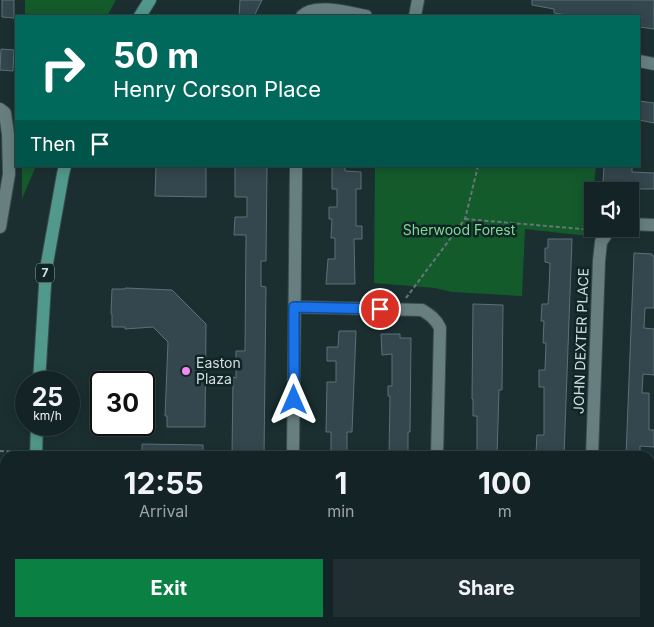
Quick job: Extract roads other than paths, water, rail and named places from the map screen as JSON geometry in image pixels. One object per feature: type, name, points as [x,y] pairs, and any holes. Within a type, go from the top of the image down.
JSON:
[{"type":"main road","points":[[141,15],[150,0]]},
{"type":"main road","name":"7","points":[[40,371],[46,269],[62,174],[66,167]]},
{"type":"main road","points":[[36,451],[37,436]]},
{"type":"street","points":[[415,15],[418,0]]},
{"type":"street","points":[[304,15],[310,11],[318,10],[360,15]]},
{"type":"street","points":[[640,61],[654,64]]},
{"type":"street","points":[[0,108],[5,113],[6,120],[9,174],[0,227]]},
{"type":"street","points":[[293,451],[296,167]]},
{"type":"street","points":[[639,224],[654,224]]},
{"type":"street","name":"JOHN DEXTER PLACE","points":[[592,451],[599,261],[601,242],[604,237]]},
{"type":"street","points":[[294,307],[422,310],[437,321],[440,328],[437,451]]},
{"type":"place","name":"Easton Plaza","points":[[186,371]]},
{"type":"park label","name":"Sherwood Forest","points":[[459,230]]}]
